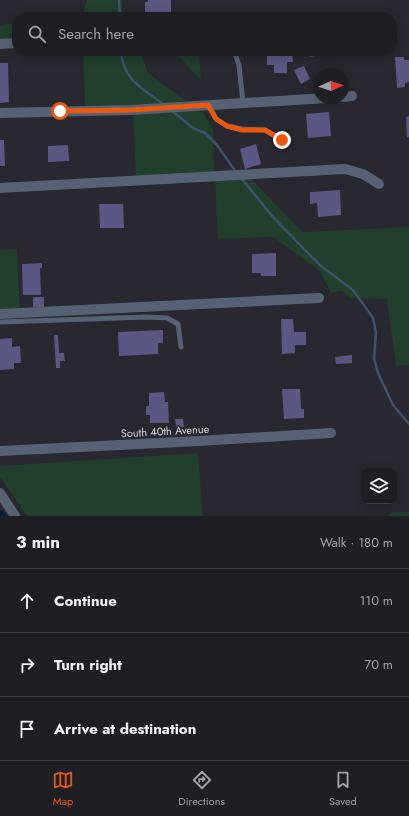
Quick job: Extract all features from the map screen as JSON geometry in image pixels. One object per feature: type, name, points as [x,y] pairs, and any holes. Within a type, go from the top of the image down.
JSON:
[{"type":"street","points":[[0,44],[12,43]]},
{"type":"street","points":[[0,112],[131,110],[313,99]]},
{"type":"street","points":[[0,188],[345,169],[363,174],[379,184]]},
{"type":"street","points":[[0,314],[319,298]]},
{"type":"street","name":"South 40th Avenue","points":[[0,451],[331,433]]},
{"type":"street","points":[[0,493],[15,516]]},
{"type":"lane","points":[[235,56],[243,103]]},
{"type":"lane","points":[[208,105],[216,119],[227,126],[242,130],[265,130],[282,140]]},
{"type":"lane","points":[[0,322],[147,317],[167,318],[178,324],[181,346]]},
{"type":"green space","points":[[87,0],[122,0],[123,12],[84,12]]},
{"type":"green space","points":[[12,24],[12,40],[0,40],[0,25]]},
{"type":"green space","points":[[83,56],[142,56],[148,73],[186,101],[133,107],[85,107]]},
{"type":"green space","points":[[178,56],[199,56],[201,81]]},
{"type":"green space","points":[[192,111],[203,112],[213,129],[214,173],[136,178],[133,114]]},
{"type":"green space","points":[[249,177],[303,232],[409,227],[409,365],[396,366],[387,299],[351,298],[342,291],[331,293],[319,270],[273,237],[218,239],[215,179]]},
{"type":"green space","points":[[17,249],[20,311],[0,311],[0,250]]},
{"type":"green space","points":[[198,453],[203,516],[27,516],[0,477],[0,466]]},
{"type":"green space","points":[[409,512],[409,516],[389,516],[389,513]]},
{"type":"building","points":[[148,0],[171,0],[171,12],[145,12],[145,2],[148,2]]},
{"type":"building","points":[[267,56],[292,56],[293,62],[287,62],[287,73],[274,73],[274,65],[267,65]]},
{"type":"building","points":[[395,57],[404,57],[404,60],[409,60],[409,82],[405,83],[405,87],[397,88]]},
{"type":"building","points":[[0,63],[8,63],[9,102],[0,103]]},
{"type":"building","points":[[304,66],[310,79],[301,84],[294,70]]},
{"type":"building","points":[[329,112],[331,136],[308,138],[306,114]]},
{"type":"building","points":[[409,116],[409,137],[407,137],[406,117]]},
{"type":"building","points":[[0,140],[4,140],[5,166],[0,166]]},
{"type":"building","points":[[256,144],[261,164],[245,169],[240,149]]},
{"type":"building","points":[[68,145],[69,161],[48,162],[48,146]]},
{"type":"building","points":[[340,190],[341,215],[318,217],[317,203],[310,204],[310,192]]},
{"type":"building","points":[[99,204],[123,204],[124,228],[100,228]]},
{"type":"building","points":[[276,253],[276,276],[261,276],[261,273],[252,273],[252,254]]},
{"type":"building","points":[[42,263],[42,268],[40,268],[41,295],[23,295],[22,264]]},
{"type":"building","points":[[33,297],[44,297],[44,307],[33,307]]},
{"type":"building","points":[[281,319],[293,319],[294,332],[306,332],[306,345],[295,345],[295,353],[282,354]]},
{"type":"building","points":[[163,330],[163,343],[158,343],[158,354],[119,356],[118,332]]},
{"type":"building","points":[[54,335],[58,335],[59,353],[64,353],[65,361],[60,361],[60,368],[56,368]]},
{"type":"building","points":[[12,338],[12,347],[20,346],[21,363],[14,363],[14,369],[0,370],[0,339]]},
{"type":"building","points":[[352,355],[352,363],[336,364],[335,357]]},
{"type":"building","points":[[282,389],[300,389],[301,409],[304,409],[304,418],[284,419]]},
{"type":"building","points":[[164,392],[165,402],[168,402],[169,423],[150,423],[150,415],[146,415],[146,406],[149,406],[149,393]]},
{"type":"building","points":[[175,419],[183,419],[184,427],[176,427]]},
{"type":"waterway","points":[[119,0],[120,12]]},
{"type":"waterway","points":[[122,56],[125,69],[135,82],[163,104]]},
{"type":"waterway","points":[[172,111],[193,128],[205,133],[217,145],[236,172]]},
{"type":"waterway","points":[[241,178],[273,217],[306,251],[321,266],[353,290],[373,318],[376,333],[374,358],[378,373],[393,405],[409,424]]},
{"type":"route","points":[[60,111],[131,110],[208,105],[216,119],[227,126],[242,130],[265,130],[282,140]]}]
